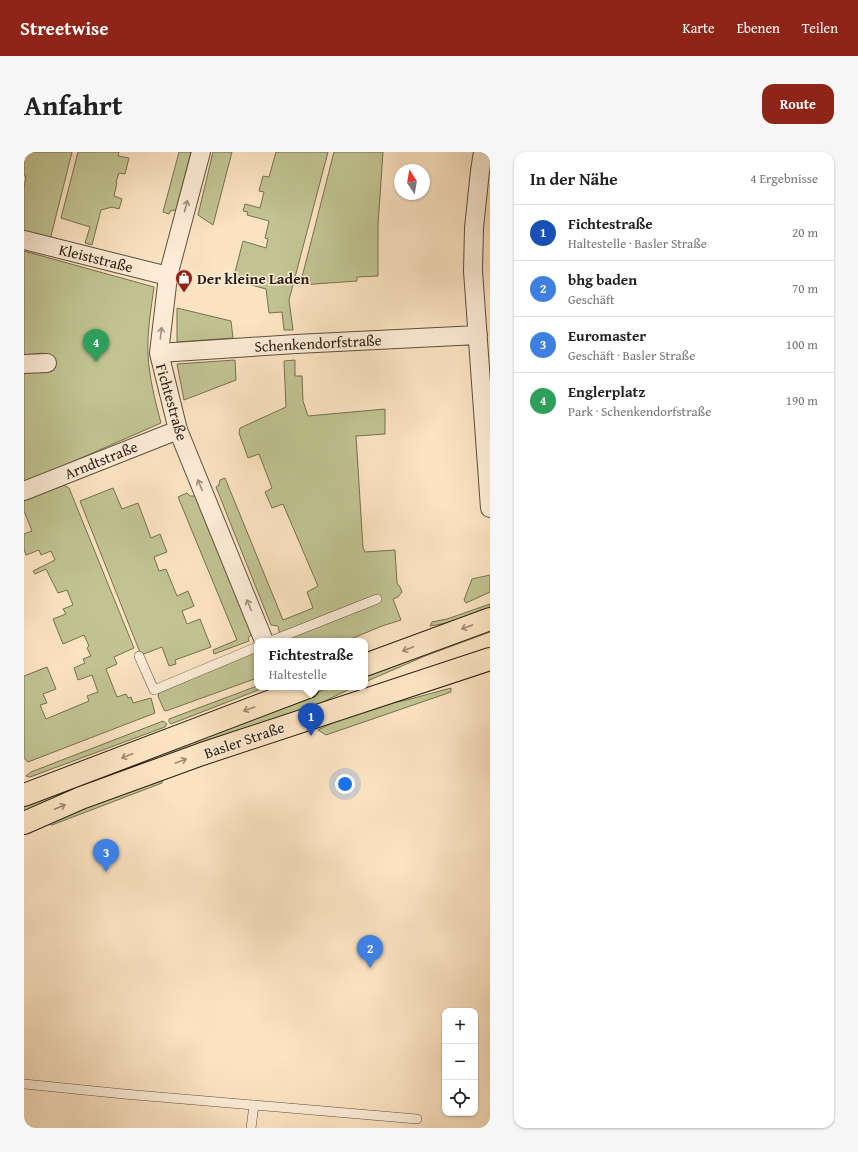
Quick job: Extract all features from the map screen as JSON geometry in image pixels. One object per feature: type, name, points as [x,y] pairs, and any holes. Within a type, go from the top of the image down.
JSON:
[{"type":"main road","points":[[368,664],[490,619]]},
{"type":"main road","name":"Basler Straße","points":[[24,822],[81,798],[202,754],[490,659]]},
{"type":"main road","name":"Basler Straße","points":[[24,795],[284,691]]},
{"type":"street","name":"Fichtestraße","points":[[201,152],[168,276],[159,353],[178,430],[263,638]]},
{"type":"street","points":[[483,152],[474,228],[473,271],[490,508]]},
{"type":"street","name":"Kleiststraße","points":[[24,240],[168,276]]},
{"type":"street","name":"Schenkendorfstraße","points":[[159,353],[296,344],[478,336]]},
{"type":"street","points":[[24,364],[47,363]]},
{"type":"street","name":"Arndtstraße","points":[[24,491],[178,430]]},
{"type":"lane","points":[[279,638],[377,599]]},
{"type":"lane","points":[[139,656],[154,690],[254,648]]},
{"type":"lane","points":[[24,1084],[417,1119]]},
{"type":"lane","points":[[251,1128],[254,1105]]},
{"type":"green space","points":[[24,152],[72,152],[50,240],[24,233],[24,187],[26,176],[24,176]]},
{"type":"green space","points":[[78,152],[119,152],[118,156],[129,158],[125,174],[119,173],[116,182],[114,196],[122,199],[119,209],[112,207],[101,210],[92,245],[85,243],[90,227],[61,218]]},
{"type":"green space","points":[[179,152],[191,152],[176,210],[170,211],[169,214],[163,212]]},
{"type":"green space","points":[[213,152],[232,152],[213,225],[198,215]]},
{"type":"green space","points":[[276,152],[328,152],[289,300],[293,330],[284,330],[282,312],[269,313],[266,289],[233,280],[243,241],[266,248],[268,239],[265,238],[269,221],[247,215],[248,212],[243,211],[245,204],[260,208],[264,192],[259,191],[263,176],[269,177]]},
{"type":"green space","points":[[334,152],[383,152],[378,225],[378,276],[357,277],[357,281],[300,285]]},
{"type":"green space","points":[[24,251],[154,287],[149,329],[148,354],[151,380],[161,423],[24,483],[24,372],[44,371],[43,353],[24,355]]},
{"type":"green space","points":[[177,308],[231,321],[233,338],[177,342]]},
{"type":"green space","points":[[235,360],[236,380],[184,400],[177,364]]},
{"type":"green space","points":[[295,360],[295,376],[302,376],[303,401],[308,416],[385,409],[385,434],[356,436],[363,548],[365,552],[395,550],[397,583],[402,592],[398,597],[393,599],[401,620],[353,638],[280,638],[278,626],[271,625],[216,487],[219,485],[220,480],[225,478],[283,620],[313,608],[307,592],[318,586],[283,504],[272,508],[265,492],[272,488],[259,454],[248,458],[239,433],[240,428],[286,407],[284,361]]},
{"type":"green space","points":[[63,485],[69,488],[134,648],[114,657],[117,664],[106,669],[117,697],[126,694],[128,698],[131,697],[133,703],[151,698],[155,713],[28,762],[24,758],[24,676],[47,667],[56,689],[43,694],[47,703],[40,705],[46,719],[89,701],[87,696],[98,692],[92,675],[78,680],[74,668],[85,663],[83,659],[91,656],[87,648],[89,646],[84,635],[63,644],[53,619],[66,614],[63,609],[73,605],[67,590],[58,593],[46,569],[35,574],[33,571],[55,560],[51,551],[41,555],[39,550],[26,555],[24,549],[24,534],[32,531],[24,511],[24,501]]},
{"type":"green space","points":[[113,488],[122,509],[138,503],[151,538],[160,534],[167,552],[154,557],[159,571],[166,569],[177,596],[188,591],[194,606],[182,611],[187,624],[200,619],[211,647],[175,660],[176,664],[169,666],[162,647],[141,655],[80,501]]},
{"type":"green space","points":[[187,493],[190,496],[196,496],[252,634],[248,638],[249,641],[214,654],[213,650],[237,640],[178,497]]},
{"type":"green space","points":[[490,575],[490,592],[466,603],[464,600],[472,579]]},
{"type":"green space","points":[[490,604],[490,608],[475,614],[430,626],[432,622],[447,619]]},
{"type":"green space","points":[[490,627],[490,632],[425,656],[368,681],[368,673]]},
{"type":"green space","points":[[254,652],[254,679],[166,711],[164,710],[158,696],[159,693]]},
{"type":"green space","points":[[254,687],[254,690],[258,690],[171,724],[169,719]]},
{"type":"green space","points":[[451,688],[451,692],[326,735],[318,730],[364,708],[403,701]]},
{"type":"green space","points":[[323,690],[348,690],[323,702],[24,812],[24,803]]},
{"type":"green space","points":[[163,721],[167,724],[165,727],[30,777],[26,776],[31,772]]},
{"type":"green space","points":[[163,776],[162,783],[52,825],[45,823]]},
{"type":"place","name":"Der kleine Laden","points":[[184,293]]},
{"type":"place","name":"Englerplatz","points":[[96,362]]},
{"type":"place","name":"Fichtestraße","points":[[311,736]]},
{"type":"place","name":"Euromaster","points":[[106,872]]},
{"type":"place","name":"bhg baden","points":[[370,968]]}]
